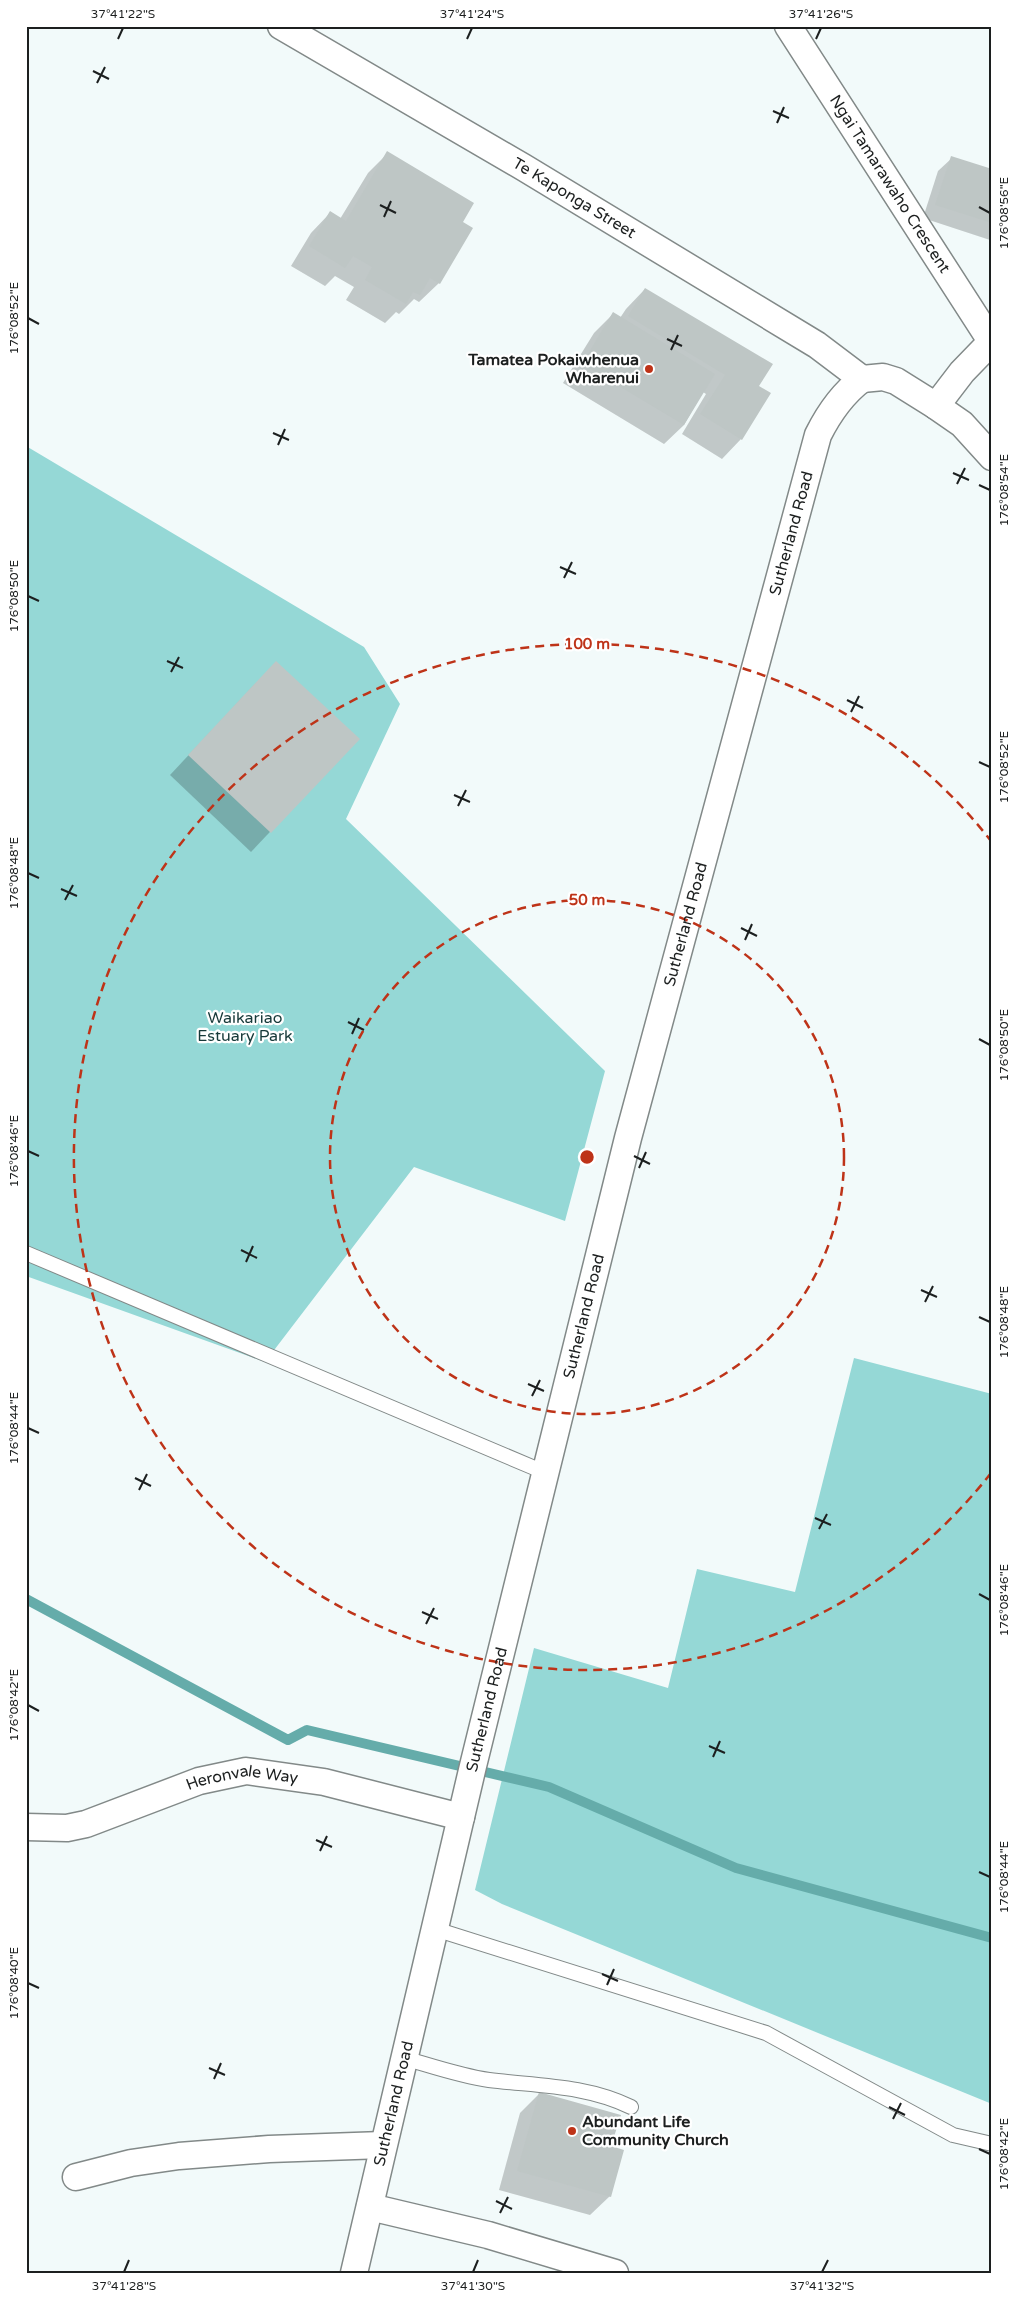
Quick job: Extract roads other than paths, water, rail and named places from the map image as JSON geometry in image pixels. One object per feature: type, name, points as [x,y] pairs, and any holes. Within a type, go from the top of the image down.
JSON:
[{"type":"street","name":"Te Kaponga Street","points":[[281,26],[523,167],[817,345],[862,378]]},
{"type":"street","name":"Ngai Tamarawaho Crescent","points":[[788,26],[991,341]]},
{"type":"street","points":[[936,406],[962,372],[991,341]]},
{"type":"street","points":[[862,378],[883,377],[896,381],[962,424],[992,457]]},
{"type":"street","name":"Sutherland Road","points":[[354,2273],[544,1472],[628,1138],[818,435],[836,404],[848,389],[862,378]]},
{"type":"street","name":"Heronvale Way","points":[[26,1826],[67,1828],[86,1824],[199,1782],[246,1771],[324,1782],[461,1817]]},
{"type":"street","points":[[76,2177],[131,2162],[179,2156],[268,2149],[383,2145]]},
{"type":"street","points":[[370,2207],[488,2235],[614,2273]]},
{"type":"lane","points":[[26,1253],[544,1472]]},
{"type":"lane","points":[[435,1928],[766,2033],[953,2135],[992,2144]]},
{"type":"lane","points":[[404,2058],[478,2078],[569,2088],[610,2098],[631,2106]]},
{"type":"waterway","points":[[26,1599],[288,1740],[307,1730],[549,1787],[736,1868],[992,1938]]},
{"type":"place","name":"Tamatea Pokaiwhenua Wharenui","points":[[649,369]]},
{"type":"place","name":"Abundant Life Community Church","points":[[572,2131]]},
{"type":"park label","name":"Waikariao Estuary Park","points":[[245,1027]]}]
